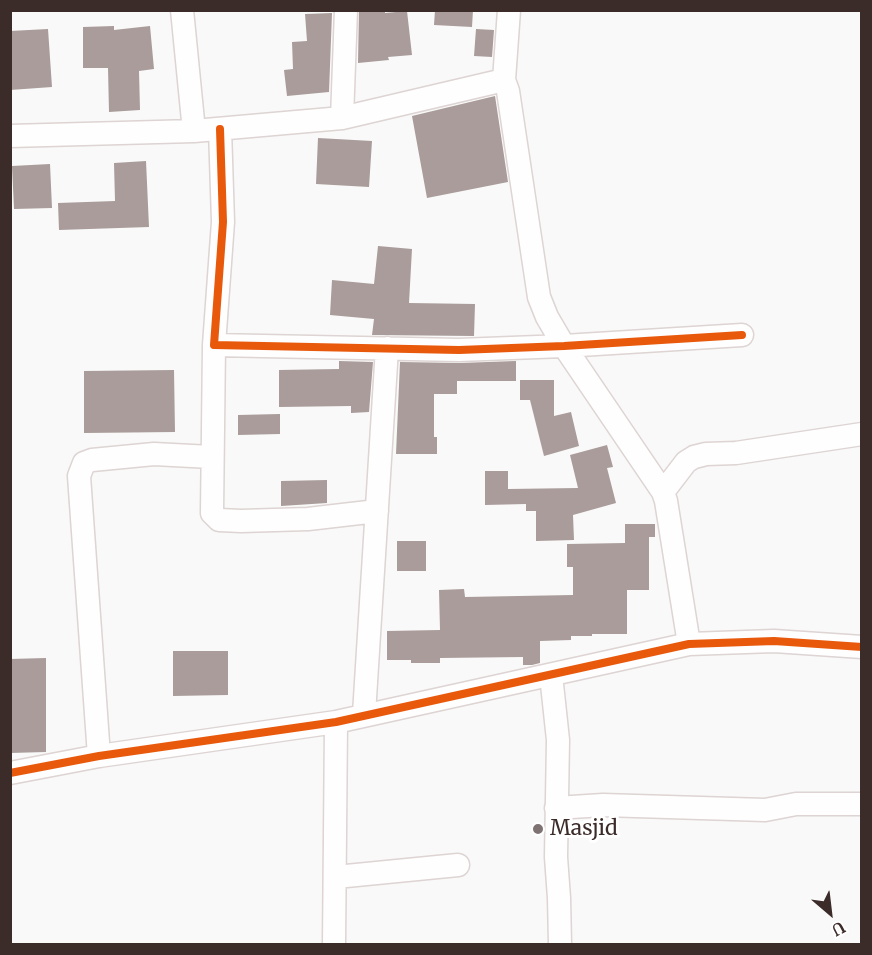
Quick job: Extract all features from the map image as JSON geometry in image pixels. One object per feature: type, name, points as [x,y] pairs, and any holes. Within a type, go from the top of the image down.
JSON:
[{"type":"street","points":[[182,10],[194,131]]},
{"type":"street","points":[[342,118],[345,10]]},
{"type":"street","points":[[509,10],[504,80],[508,91],[539,297],[547,317],[564,346],[663,492],[689,644]]},
{"type":"street","points":[[10,136],[194,131],[342,118],[504,80]]},
{"type":"street","points":[[220,129],[223,222],[214,345],[212,513],[219,520],[241,521],[308,519],[377,511]]},
{"type":"street","points":[[214,345],[459,350],[564,346],[742,334]]},
{"type":"street","points":[[364,714],[387,348]]},
{"type":"street","points":[[663,492],[686,462],[694,457],[861,434]]},
{"type":"street","points":[[99,756],[79,476],[84,463],[92,460],[154,454],[211,458]]},
{"type":"street","points":[[10,773],[99,756],[336,722],[689,644],[774,641],[861,647]]},
{"type":"street","points":[[551,675],[558,740],[556,857],[560,945]]},
{"type":"street","points":[[334,945],[336,722]]},
{"type":"street","points":[[556,808],[603,806],[765,810],[796,804],[861,804]]},
{"type":"street","points":[[336,877],[458,865]]},
{"type":"building","points":[[359,10],[385,10],[385,13],[407,11],[412,55],[358,63]]},
{"type":"building","points":[[435,10],[473,10],[472,27],[434,25]]},
{"type":"building","points":[[332,13],[329,92],[287,96],[284,70],[293,69],[292,42],[307,41],[305,14]]},
{"type":"building","points":[[114,26],[114,30],[150,26],[154,69],[139,71],[140,110],[109,112],[108,68],[83,68],[83,27]]},
{"type":"building","points":[[48,29],[52,87],[10,90],[10,31]]},
{"type":"building","points":[[476,29],[494,30],[492,57],[474,56]]},
{"type":"building","points":[[495,96],[508,182],[427,198],[412,116]]},
{"type":"building","points":[[318,138],[372,141],[369,187],[316,184]]},
{"type":"building","points":[[146,161],[149,227],[59,230],[58,203],[115,201],[114,163]]},
{"type":"building","points":[[50,164],[52,208],[14,209],[12,166]]},
{"type":"building","points":[[378,246],[412,249],[409,303],[475,304],[474,336],[372,335],[374,319],[330,315],[332,280],[374,284]]},
{"type":"building","points":[[339,361],[373,362],[369,412],[351,413],[351,406],[279,407],[279,370],[339,369]]},
{"type":"building","points":[[516,361],[516,381],[457,381],[457,394],[434,394],[434,437],[437,437],[437,454],[396,454],[400,362]]},
{"type":"building","points":[[174,370],[175,432],[84,433],[84,371]]},
{"type":"building","points":[[520,380],[554,380],[554,416],[571,412],[579,446],[544,456],[530,400],[520,400]]},
{"type":"building","points":[[280,414],[280,434],[238,435],[238,415]]},
{"type":"building","points":[[607,445],[613,467],[607,468],[616,503],[573,515],[574,540],[536,541],[536,511],[526,511],[526,504],[485,505],[485,471],[508,471],[508,489],[578,488],[570,455]]},
{"type":"building","points":[[327,480],[327,503],[281,506],[281,481]]},
{"type":"building","points":[[625,524],[655,524],[655,537],[649,537],[649,590],[627,590],[627,634],[592,634],[592,636],[571,636],[571,640],[540,641],[540,663],[532,665],[523,665],[523,657],[440,658],[440,663],[387,660],[387,631],[440,630],[439,590],[464,589],[465,597],[573,595],[573,567],[567,567],[567,544],[625,543]]},
{"type":"building","points":[[397,541],[426,541],[426,571],[397,571]]},
{"type":"building","points":[[173,651],[228,651],[228,695],[173,696]]},
{"type":"building","points":[[46,658],[46,752],[10,753],[10,659]]},
{"type":"cycle path","points":[[220,129],[223,222],[214,345],[459,350],[742,335]]},
{"type":"cycle path","points":[[10,773],[99,756],[336,722],[689,644],[774,641],[862,647]]},
{"type":"place","name":"Masjid","points":[[538,829]]}]
